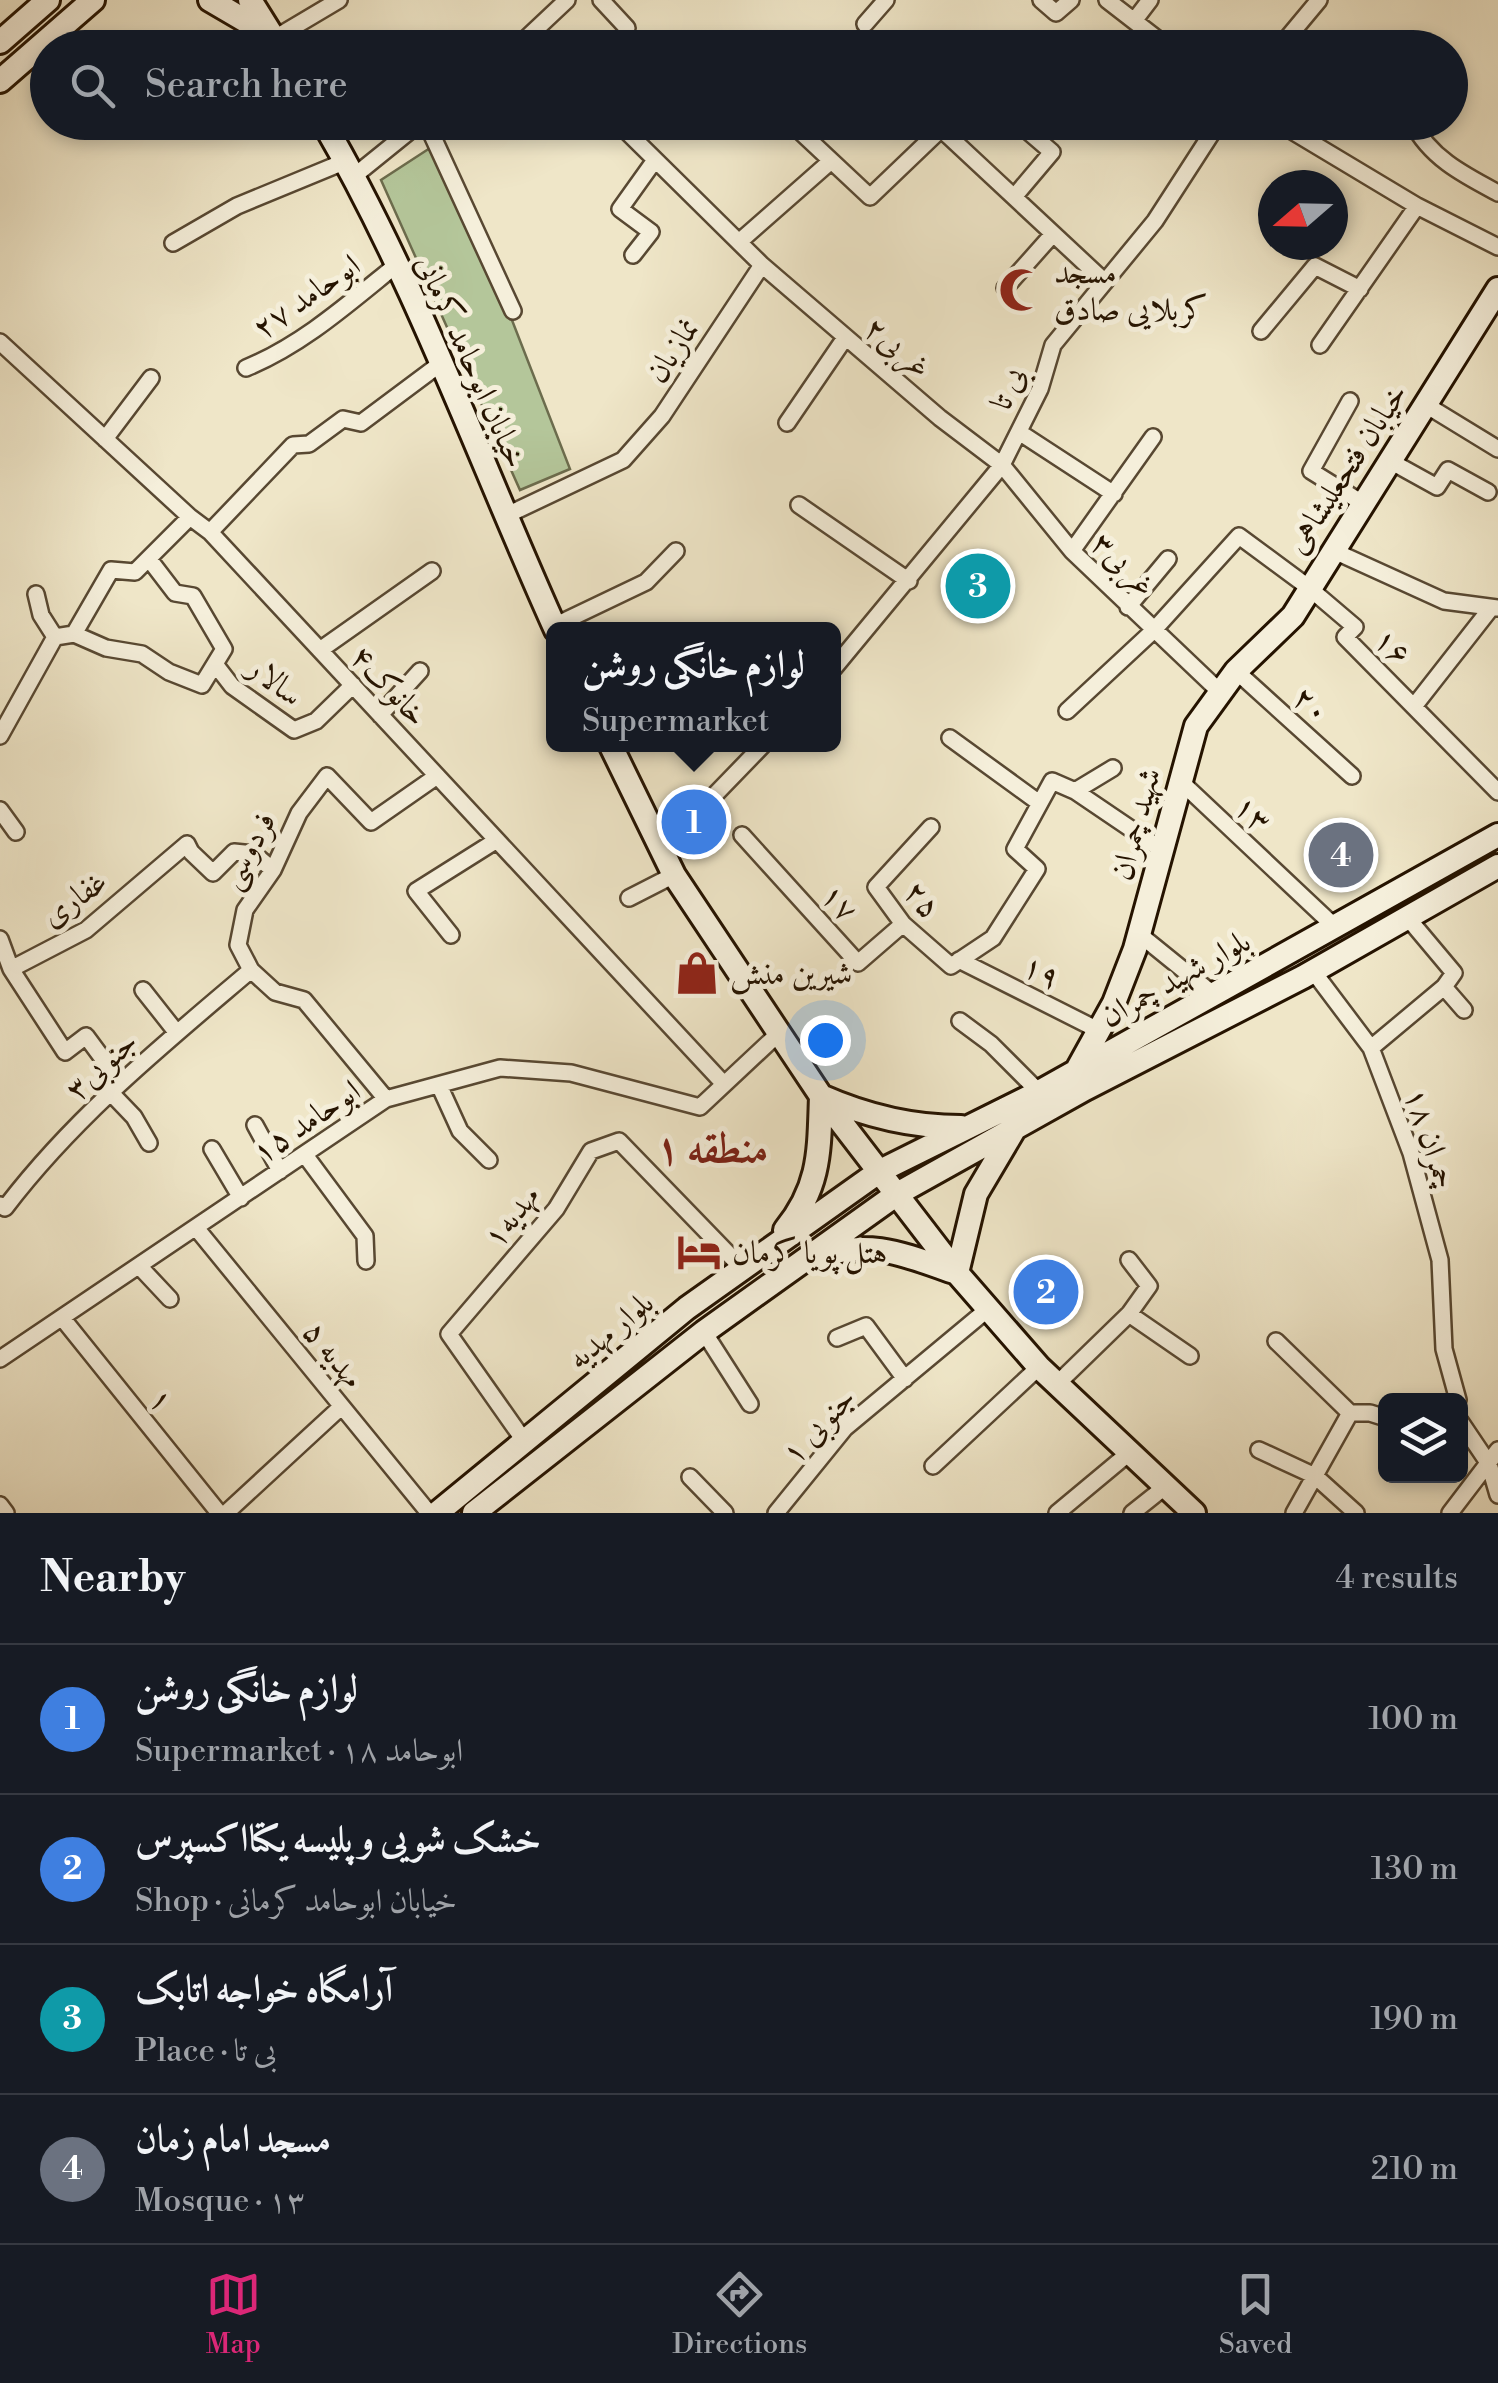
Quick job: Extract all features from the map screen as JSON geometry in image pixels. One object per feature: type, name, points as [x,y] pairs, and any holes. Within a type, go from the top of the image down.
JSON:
[{"type":"main road","points":[[0,42],[48,0]]},
{"type":"main road","points":[[210,0],[257,30]]},
{"type":"main road","points":[[250,0],[269,30]]},
{"type":"main road","points":[[272,0],[275,30]]},
{"type":"main road","points":[[65,30],[93,1]]},
{"type":"main road","points":[[0,80],[30,61]]},
{"type":"main road","name":"خیابان ابوحامد کرمانی","points":[[333,140],[440,364],[552,622]]},
{"type":"main road","name":"خیابان فتحعلیشاهی","points":[[1236,672],[1293,616],[1498,289]]},
{"type":"main road","name":"شهید چمران","points":[[1076,1071],[1114,1003],[1139,934],[1196,726],[1236,672]]},
{"type":"main road","points":[[614,752],[674,874],[821,1096],[988,1309],[1056,1385],[1194,1513]]},
{"type":"main road","name":"بلوار شهید چمران","points":[[880,1172],[1039,1092],[1498,836]]},
{"type":"main road","name":"بلوار شهید چمران","points":[[897,1194],[1016,1126],[1313,971],[1498,866]]},
{"type":"main road","points":[[1114,1003],[1121,1016],[1147,1031]]},
{"type":"main road","points":[[821,1096],[857,1112],[894,1120],[929,1127],[970,1127]]},
{"type":"main road","points":[[770,1248],[798,1214],[814,1181],[819,1157],[821,1096]]},
{"type":"main road","points":[[957,1274],[976,1194],[1016,1126]]},
{"type":"main road","name":"بلوار مهدیه","points":[[437,1513],[687,1308],[880,1172]]},
{"type":"main road","name":"بلوار مهدیه","points":[[474,1513],[704,1332],[897,1194]]},
{"type":"main road","points":[[791,1267],[837,1251],[869,1247],[957,1274]]},
{"type":"main road","points":[[687,1308],[704,1332]]},
{"type":"street","points":[[296,30],[339,0]]},
{"type":"street","points":[[601,0],[627,28]]},
{"type":"street","points":[[865,24],[886,0]]},
{"type":"street","points":[[1041,0],[1056,13],[1071,0]]},
{"type":"street","points":[[1107,0],[1146,30]]},
{"type":"street","points":[[1134,21],[1150,0]]},
{"type":"street","points":[[1293,30],[1319,0]]},
{"type":"street","points":[[537,30],[563,1]]},
{"type":"street","points":[[173,242],[237,206],[350,169],[396,140]]},
{"type":"street","points":[[432,140],[513,312]]},
{"type":"street","name":"غربی۲","points":[[635,140],[762,265],[844,338],[1002,465]]},
{"type":"street","points":[[809,140],[870,197],[929,140]]},
{"type":"street","points":[[952,140],[1105,282]]},
{"type":"street","points":[[1014,197],[1052,152],[1038,140]]},
{"type":"street","name":"بی تا","points":[[841,660],[1002,465],[1040,389],[1053,345],[1155,221],[1208,140]]},
{"type":"street","points":[[1307,140],[1417,206],[1498,247]]},
{"type":"street","points":[[1421,140],[1458,172],[1498,194]]},
{"type":"street","points":[[633,254],[651,232],[620,209],[655,160]]},
{"type":"street","points":[[739,242],[831,161]]},
{"type":"street","points":[[1320,345],[1417,206]]},
{"type":"street","points":[[1005,288],[1053,234]]},
{"type":"street","name":"نمازیان","points":[[504,516],[623,460],[662,416],[762,265]]},
{"type":"street","name":"ابوحامد ۲۷","points":[[246,368],[277,355],[395,266]]},
{"type":"street","points":[[1261,331],[1315,266],[1360,289]]},
{"type":"street","points":[[786,423],[844,338]]},
{"type":"street","name":"خانوک۴","points":[[0,342],[210,532],[723,1083]]},
{"type":"street","points":[[210,532],[293,446],[310,444],[343,419],[361,423],[440,364]]},
{"type":"street","points":[[105,439],[152,378]]},
{"type":"street","points":[[1350,401],[1310,470],[1364,504]]},
{"type":"street","points":[[1426,405],[1498,449]]},
{"type":"street","points":[[1019,432],[1114,494]]},
{"type":"street","points":[[1072,551],[1153,438]]},
{"type":"street","points":[[1390,461],[1438,487],[1448,470],[1488,492]]},
{"type":"street","name":"غربی۳","points":[[1002,465],[1072,551],[1219,692]]},
{"type":"street","points":[[798,505],[910,580]]},
{"type":"street","points":[[74,634],[110,570],[136,572],[190,517]]},
{"type":"street","points":[[1067,712],[1153,631],[1239,536],[1308,587]]},
{"type":"street","points":[[1334,551],[1444,600],[1494,608],[1414,704],[1498,792]]},
{"type":"street","points":[[567,622],[646,582],[676,552]]},
{"type":"street","points":[[54,637],[74,634],[106,648],[142,654],[168,672],[202,685],[224,650],[194,596],[175,593],[149,558]]},
{"type":"street","points":[[1128,607],[1168,559]]},
{"type":"street","points":[[320,650],[432,571]]},
{"type":"street","name":"۱۶","points":[[1308,587],[1355,627],[1345,637],[1414,704]]},
{"type":"street","points":[[36,594],[40,616],[54,637]]},
{"type":"street","points":[[0,736],[54,637]]},
{"type":"street","name":"سالار","points":[[214,664],[232,686],[294,730],[316,721],[353,685]]},
{"type":"street","points":[[380,714],[420,671]]},
{"type":"street","name":"۲۰","points":[[1236,672],[1352,776]]},
{"type":"street","points":[[950,738],[1038,802]]},
{"type":"street","points":[[658,841],[704,806],[756,752]]},
{"type":"street","points":[[1076,791],[1113,768]]},
{"type":"street","name":"فردوسی","points":[[252,970],[238,945],[245,910],[272,870],[298,813],[327,776],[371,822],[437,776]]},
{"type":"street","name":"۱۳","points":[[1180,780],[1334,926]]},
{"type":"street","points":[[959,960],[992,938],[1037,869],[1015,849],[1052,781],[1076,791],[1162,850]]},
{"type":"street","points":[[0,810],[16,832]]},
{"type":"street","name":"۲۵","points":[[931,827],[876,887],[903,924],[951,966],[959,960]]},
{"type":"street","name":"۱۷","points":[[742,835],[858,963],[903,924]]},
{"type":"street","points":[[451,935],[416,891],[497,840]]},
{"type":"street","name":"غفاری","points":[[0,939],[11,969],[86,930],[186,844],[213,873],[234,852],[254,854],[272,870]]},
{"type":"street","points":[[629,898],[674,874]]},
{"type":"street","points":[[1371,1048],[1444,988],[1454,972],[1407,917]]},
{"type":"street","points":[[1139,934],[1214,994]]},
{"type":"street","name":"۱۹","points":[[959,960],[1100,1032]]},
{"type":"street","points":[[11,969],[65,1052],[86,1036],[149,1143]]},
{"type":"street","points":[[252,970],[275,992],[304,1000],[386,1099]]},
{"type":"street","name":"جنوبی۳","points":[[0,1205],[5,1208],[45,1155],[116,1088],[252,970]]},
{"type":"street","name":"چمران ۱۸","points":[[1313,971],[1371,1048],[1411,1153],[1440,1260],[1444,1349],[1456,1393]]},
{"type":"street","points":[[1444,988],[1464,1010]]},
{"type":"street","points":[[143,990],[177,1033]]},
{"type":"street","points":[[960,1021],[991,1044],[1039,1092]]},
{"type":"street","name":"ابوحامد ۱۵","points":[[0,1359],[386,1099],[500,1068],[571,1073],[700,1107],[778,1034]]},
{"type":"street","points":[[438,1084],[460,1131],[489,1160]]},
{"type":"street","points":[[255,1125],[280,1172]]},
{"type":"street","name":"مهدیه۱","points":[[524,1442],[449,1334],[556,1209],[590,1151],[618,1141],[742,1268]]},
{"type":"street","points":[[212,1149],[242,1198]]},
{"type":"street","points":[[305,1155],[364,1236],[366,1261]]},
{"type":"street","name":"مهدیه ۵","points":[[198,1229],[429,1513]]},
{"type":"street","points":[[1056,1385],[1129,1314],[1149,1286],[1129,1260]]},
{"type":"street","points":[[140,1267],[170,1298]]},
{"type":"street","points":[[838,1338],[866,1326],[905,1378],[988,1309]]},
{"type":"street","points":[[1129,1314],[1190,1356]]},
{"type":"street","name":"۱","points":[[62,1319],[223,1513]]},
{"type":"street","points":[[704,1332],[750,1404]]},
{"type":"street","points":[[1276,1341],[1350,1414],[1378,1416]]},
{"type":"street","points":[[934,1466],[1040,1367]]},
{"type":"street","name":"۱ جنوبی","points":[[776,1513],[846,1428],[905,1378]]},
{"type":"street","points":[[223,1513],[341,1407]]},
{"type":"street","points":[[1294,1513],[1350,1414]]},
{"type":"street","points":[[1468,1426],[1494,1457],[1498,1494]]},
{"type":"street","points":[[1260,1450],[1314,1476],[1356,1513]]},
{"type":"street","points":[[1057,1513],[1129,1453]]},
{"type":"street","points":[[1450,1513],[1494,1457]]},
{"type":"street","points":[[690,1477],[725,1513]]},
{"type":"street","points":[[1132,1513],[1166,1486]]},
{"type":"street","points":[[0,1505],[6,1513]]},
{"type":"green space","points":[[430,148],[510,315],[570,469],[520,490],[381,180]]},
{"type":"place","name":"مسجد کربلایی صادق","points":[[1021,290]]},
{"type":"place","name":"آرامگاه خواجه اتابک","points":[[978,586]]},
{"type":"place","name":"لوازم خانگی روشن","points":[[694,822]]},
{"type":"place","name":"مسجد امام زمان","points":[[1341,855]]},
{"type":"place","name":"شیرین منش","points":[[697,973]]},
{"type":"place","name":"هتل پویا کرمان","points":[[699,1252]]},
{"type":"place","name":"خشک شویی و پلیسه یکتااکسپرس","points":[[1046,1292]]},
{"type":"district","name":"منطقه ۱","points":[[712,1147]]}]
